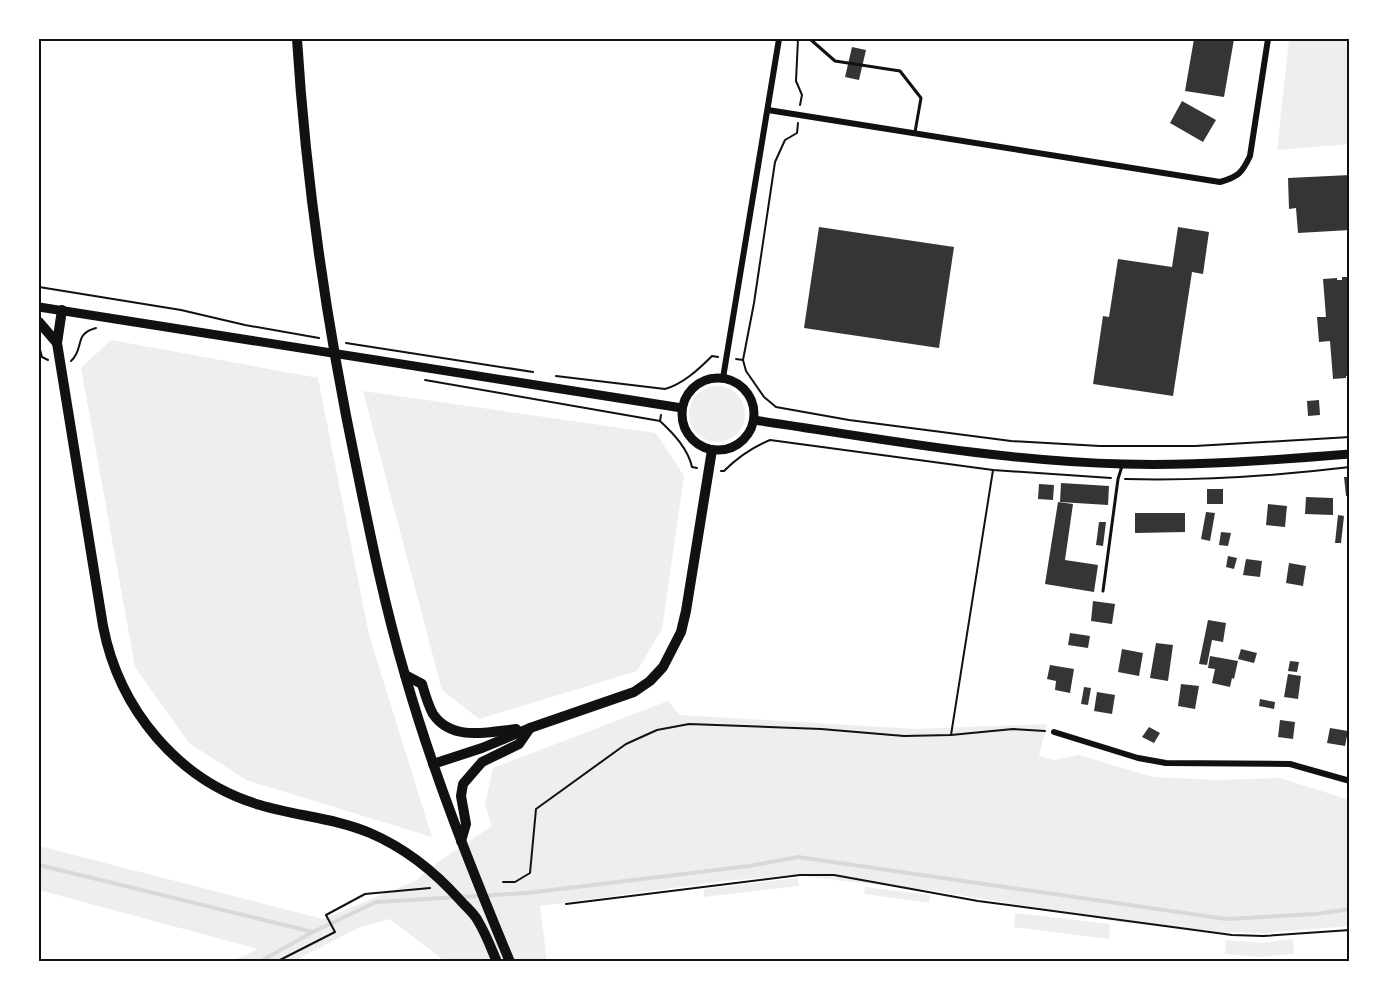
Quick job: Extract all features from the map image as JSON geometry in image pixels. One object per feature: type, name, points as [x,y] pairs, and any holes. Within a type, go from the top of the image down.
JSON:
[{"type":"main road","points":[[297,39],[311,195],[331,338],[374,553],[405,675],[433,764],[461,841],[510,962]]},
{"type":"main road","points":[[39,307],[682,408]]},
{"type":"main road","points":[[62,310],[57,343],[105,638],[113,666],[137,714],[173,755],[217,787],[260,805],[331,821],[372,834],[416,859],[442,879],[477,920],[497,962]]},
{"type":"main road","points":[[39,322],[57,343]]},
{"type":"main road","points":[[723,378],[741,386],[747,393],[752,401],[754,420],[747,435],[735,446],[712,450],[691,439],[683,424],[682,408],[693,387],[707,379],[723,378]]},
{"type":"main road","points":[[754,420],[974,453],[1122,464],[1199,464],[1350,454]]},
{"type":"main road","points":[[433,764],[634,692],[650,681],[663,667],[681,632],[686,611],[712,450]]},
{"type":"main road","points":[[405,675],[422,684],[433,714],[446,726],[455,730],[478,734],[530,728]]},
{"type":"main road","points":[[461,841],[466,824],[461,796],[463,784],[482,762],[519,744],[530,728]]},
{"type":"street","points":[[723,378],[779,39]]},
{"type":"street","points":[[768,110],[1220,182],[1233,178],[1243,170],[1250,156],[1268,39]]},
{"type":"street","points":[[1054,732],[1137,758],[1166,763],[1290,764],[1350,781]]},
{"type":"lane","points":[[810,39],[835,60],[900,71],[921,98],[915,134]]},
{"type":"lane","points":[[1103,591],[1122,464]]},
{"type":"path","points":[[798,39],[796,81],[802,95],[797,133],[785,140],[775,162],[743,360],[746,370],[764,397],[776,407],[872,423],[1011,441],[1100,446],[1195,446],[1350,437]]},
{"type":"path","points":[[39,287],[181,309],[285,333]]},
{"type":"path","points":[[39,346],[42,357],[47,360],[62,363],[73,360],[78,353],[80,338],[87,330],[98,328]]},
{"type":"path","points":[[377,348],[542,374]]},
{"type":"path","points":[[554,376],[665,389],[673,387],[686,378],[712,356],[743,360]]},
{"type":"path","points":[[417,379],[660,421]]},
{"type":"path","points":[[770,440],[993,470],[951,735]]},
{"type":"path","points":[[503,882],[515,882],[530,873],[537,809],[626,744],[657,730],[688,724],[821,729],[904,736],[951,735],[1013,729],[1054,732]]},
{"type":"path","points":[[566,904],[800,874],[834,876],[978,901],[1232,935],[1263,936],[1350,930]]},
{"type":"path","points":[[276,962],[335,932],[326,915],[365,894],[430,888]]},
{"type":"shaded area","points":[[1289,39],[1350,39],[1350,144],[1277,150]]},
{"type":"shaded area","points":[[111,340],[318,378],[369,635],[432,837],[246,780],[189,743],[135,667],[81,368]]},
{"type":"shaded area","points":[[717,386],[728,388],[737,394],[743,403],[745,414],[743,425],[737,434],[728,440],[717,442],[706,440],[697,434],[691,425],[689,414],[691,403],[697,394],[706,388]]},
{"type":"shaded area","points":[[363,391],[656,433],[684,476],[662,629],[637,671],[479,719],[442,690]]},
{"type":"shaded area","points":[[668,701],[680,715],[916,729],[1047,724],[1039,756],[1054,760],[1079,755],[1153,777],[1218,780],[1280,778],[1350,800],[1350,926],[1265,933],[1214,932],[1121,922],[936,891],[791,875],[725,881],[540,906],[547,962],[446,962],[390,919],[360,927],[292,962],[230,962],[258,949],[39,890],[39,846],[323,919],[415,881],[438,862],[492,826],[485,805],[493,768]]},
{"type":"shaded area","points":[[798,878],[799,886],[704,897],[704,889]]},
{"type":"shaded area","points":[[865,887],[930,895],[929,903],[864,894]]},
{"type":"shaded area","points":[[1015,913],[1110,924],[1109,939],[1014,927]]},
{"type":"shaded area","points":[[1293,939],[1294,954],[1260,957],[1225,954],[1226,940],[1260,943]]},
{"type":"building","points":[[1194,39],[1234,39],[1224,97],[1185,91]]},
{"type":"building","points":[[852,47],[866,50],[859,80],[845,77]]},
{"type":"building","points":[[1182,101],[1216,120],[1203,142],[1170,123]]},
{"type":"building","points":[[1350,175],[1350,230],[1298,233],[1296,208],[1289,209],[1288,178]]},
{"type":"building","points":[[819,227],[954,247],[939,348],[804,328]]},
{"type":"building","points":[[1178,227],[1209,232],[1203,274],[1192,272],[1173,396],[1093,384],[1103,316],[1109,317],[1118,259],[1172,267]]},
{"type":"building","points":[[1342,277],[1350,277],[1350,375],[1346,378],[1333,379],[1330,341],[1319,342],[1317,317],[1326,317],[1323,279],[1342,280]]},
{"type":"building","points":[[1319,400],[1320,415],[1308,416],[1307,401]]},
{"type":"building","points":[[1344,477],[1350,477],[1350,496],[1346,496]]},
{"type":"building","points":[[1061,483],[1109,486],[1108,505],[1060,502]]},
{"type":"building","points":[[1039,484],[1054,485],[1053,500],[1038,499]]},
{"type":"building","points":[[1207,489],[1223,489],[1223,504],[1207,504]]},
{"type":"building","points":[[1306,497],[1333,498],[1333,515],[1305,514]]},
{"type":"building","points":[[1058,502],[1073,504],[1065,560],[1098,565],[1094,592],[1045,584]]},
{"type":"building","points":[[1268,504],[1287,506],[1285,527],[1266,525]]},
{"type":"building","points":[[1206,512],[1215,513],[1210,541],[1201,539]]},
{"type":"building","points":[[1135,513],[1185,513],[1185,532],[1135,533]]},
{"type":"building","points":[[1338,515],[1344,516],[1341,543],[1335,543]]},
{"type":"building","points":[[1099,522],[1106,522],[1103,546],[1096,545]]},
{"type":"building","points":[[1221,532],[1231,533],[1228,546],[1219,545]]},
{"type":"building","points":[[1228,556],[1237,558],[1234,569],[1226,567]]},
{"type":"building","points":[[1246,559],[1262,561],[1260,577],[1243,575]]},
{"type":"building","points":[[1289,563],[1306,566],[1303,586],[1286,583]]},
{"type":"building","points":[[1093,601],[1115,604],[1112,624],[1091,621]]},
{"type":"building","points":[[1208,620],[1226,623],[1223,642],[1212,640],[1207,665],[1199,664]]},
{"type":"building","points":[[1070,633],[1090,636],[1088,648],[1068,645]]},
{"type":"building","points":[[1156,643],[1173,645],[1168,681],[1150,678]]},
{"type":"building","points":[[1122,649],[1143,653],[1139,676],[1118,672]]},
{"type":"building","points":[[1241,649],[1257,653],[1254,663],[1238,659]]},
{"type":"building","points":[[1210,656],[1238,661],[1230,687],[1212,683],[1215,669],[1208,668]]},
{"type":"building","points":[[1290,661],[1299,662],[1297,672],[1288,671]]},
{"type":"building","points":[[1050,665],[1074,669],[1070,693],[1055,690],[1056,681],[1047,679]]},
{"type":"building","points":[[1288,674],[1301,676],[1298,699],[1284,697]]},
{"type":"building","points":[[1181,684],[1199,686],[1195,709],[1178,706]]},
{"type":"building","points":[[1084,687],[1091,688],[1088,705],[1081,704]]},
{"type":"building","points":[[1097,692],[1115,695],[1112,714],[1094,711]]},
{"type":"building","points":[[1260,699],[1275,702],[1274,709],[1259,706]]},
{"type":"building","points":[[1280,720],[1295,722],[1293,739],[1278,737]]},
{"type":"building","points":[[1149,727],[1160,733],[1154,743],[1142,737]]},
{"type":"building","points":[[1330,728],[1348,731],[1345,746],[1327,743]]},
{"type":"waterway","points":[[39,865],[313,932],[376,902],[527,893],[749,866],[798,857],[1226,919],[1316,914],[1350,909]]},
{"type":"waterway","points":[[259,962],[313,932]]}]
